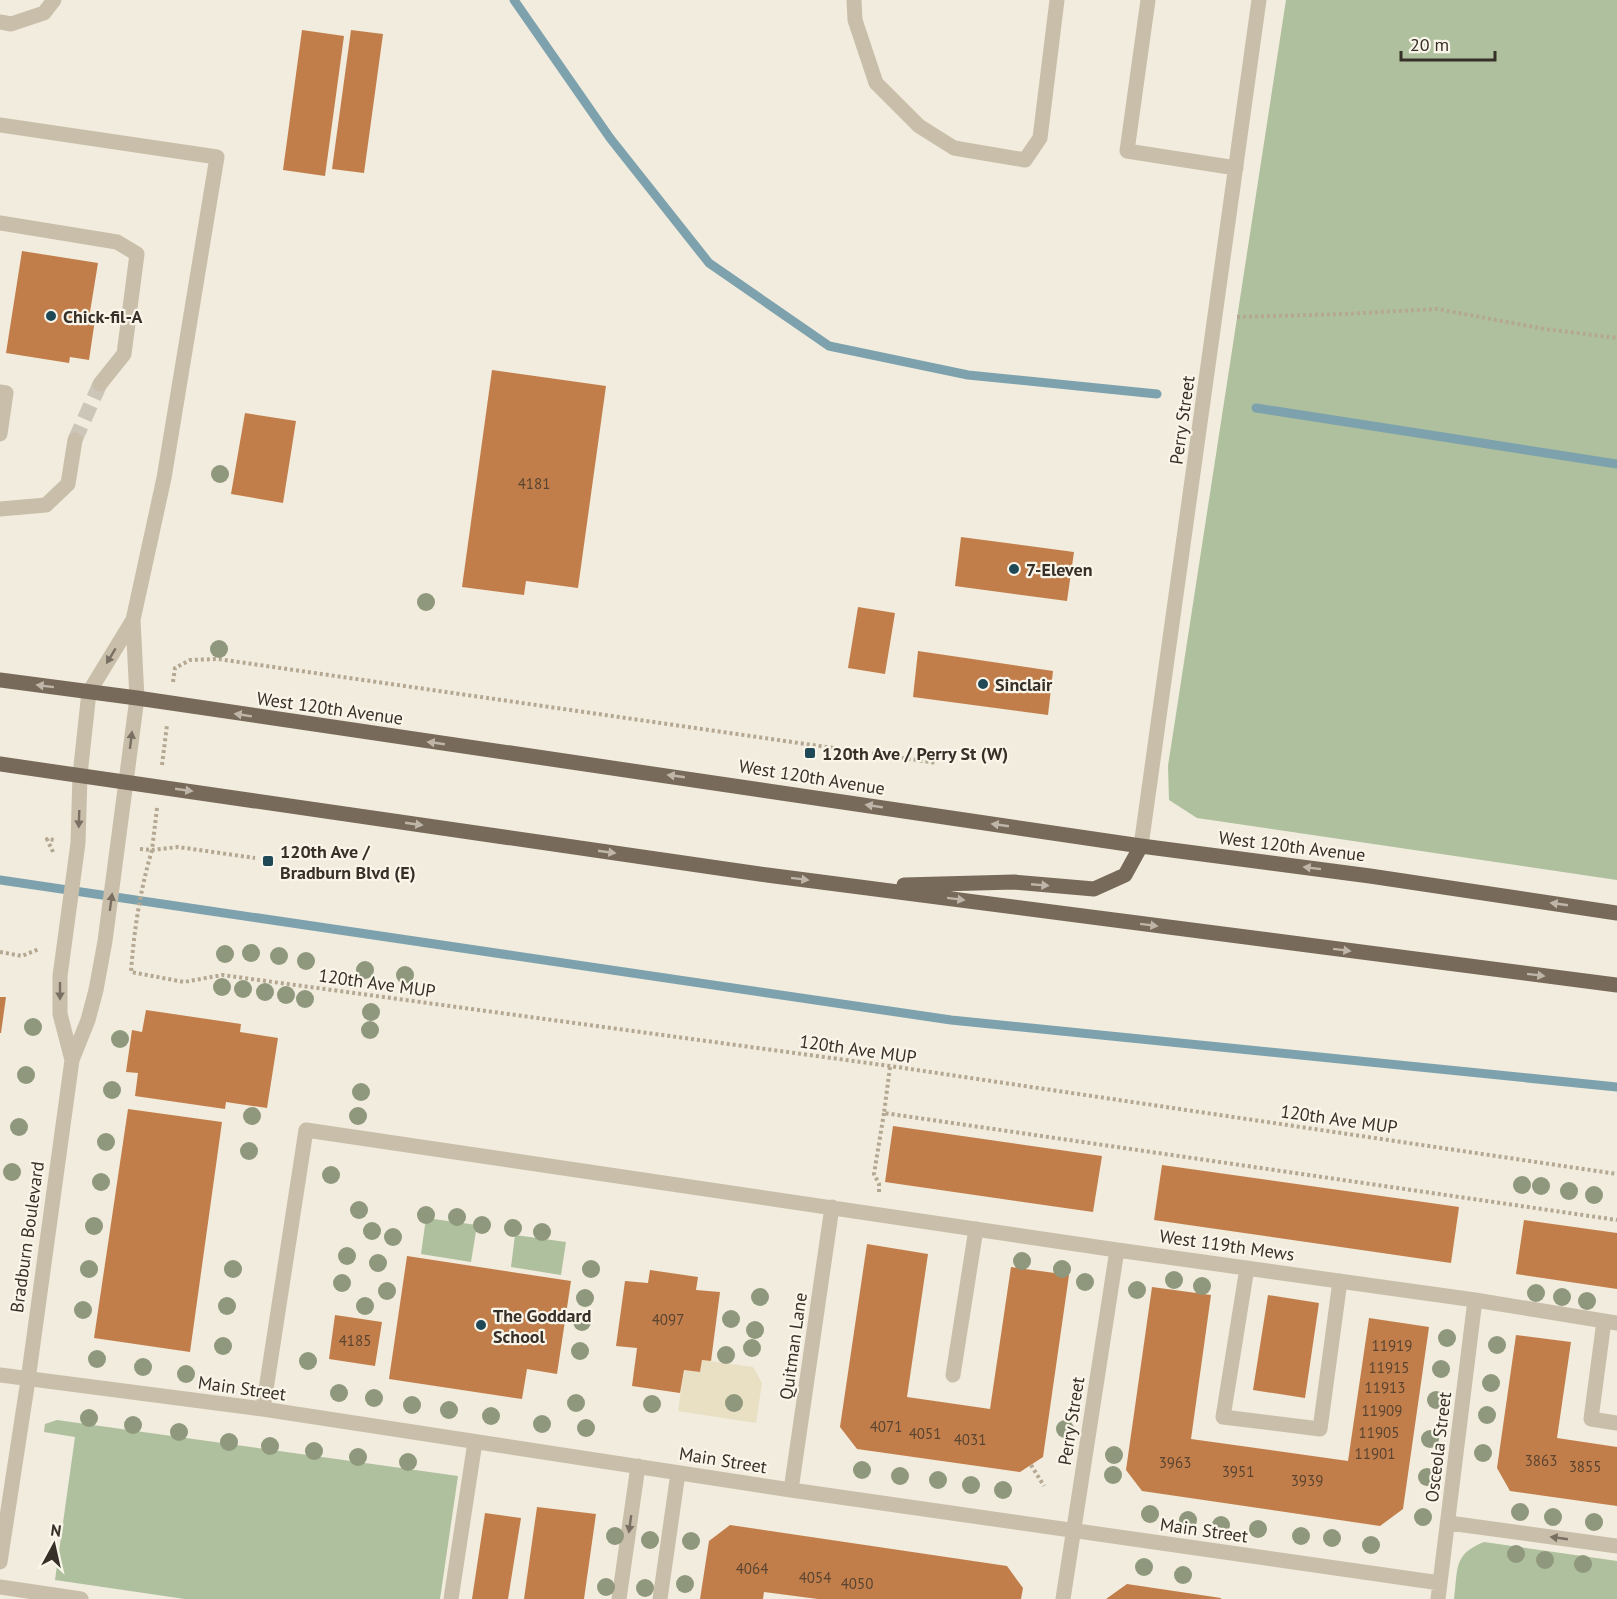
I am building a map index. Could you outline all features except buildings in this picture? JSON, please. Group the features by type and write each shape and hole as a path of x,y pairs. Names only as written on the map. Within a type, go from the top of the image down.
{"main road":[{"name":"West 120th Avenue","path":"0,680 1617,913"},
{"path":"0,764 856,886 1617,985"},
{"path":"856,886 1014,882 1094,889 1125,875 1141,846"}],"street":[{"path":"0,22 11,24 44,13 54,0"},
{"path":"854,0 855,20 876,83 919,126 954,148 1025,160 1040,138 1057,0"},
{"path":"1148,0 1127,151 1236,168"},
{"name":"Perry Street","path":"1141,846 1259,0"},
{"path":"0,125 217,157 164,478 133,620 89,692"},
{"path":"0,223 117,242 137,254 124,354 100,384"},
{"path":"0,392 6,393 0,434"},
{"path":"0,509 46,505 54,498 68,484 75,440"},
{"name":"Bradburn Boulevard","path":"0,1562 28,1380 72,1060 88,1020 105,941 137,698 133,620"},
{"name":"Bradburn Boulevard","path":"72,1060 60,1014 60,976 76,863 80,775 89,692"},
{"name":"West 119th Mews","path":"263,1409 306,1130 1117,1250 1475,1300 1611,1322"},
{"name":"Quitman Lane","path":"791,1490 832,1207"},
{"path":"953,1375 976,1229"},
{"name":"Perry Street","path":"1063,1599 1117,1250"},
{"path":"1246,1268 1223,1417 1320,1429 1341,1281"},
{"name":"Osceola Street","path":"1438,1599 1475,1300"},
{"path":"1611,1322 1591,1419 1617,1423"},
{"name":"Main Street","path":"0,1375 263,1409 791,1490 1440,1583"},
{"path":"451,1599 475,1442"},
{"path":"619,1599 638,1466"},
{"path":"660,1599 678,1473"},
{"path":"1449,1523 1617,1546"},
{"path":"0,1587 81,1599"}],"path":[{"path":"1216,317 1437,309 1545,329 1617,338"},
{"path":"255,858 178,847 152,850 175,668 190,660 218,659 937,763"},
{"name":"120th Ave MUP","path":"143,880 133,936 131,972 184,982 222,975 890,1066 1617,1173"},
{"path":"0,952 22,956 39,949 42,942"},
{"path":"877,1214 879,1184 874,1174 890,1066"},
{"path":"884,1113 1617,1220"},
{"path":"1031,1465 1044,1485"}],"green space":[{"path":"1286,0 1617,0 1617,880 1197,818 1169,800 1168,766"},
{"path":"426,1218 477,1225 471,1262 421,1254"},
{"path":"515,1235 566,1242 561,1275 511,1267"},
{"path":"57,1420 458,1476 440,1599 185,1599 55,1580 75,1437 44,1432 45,1424"},
{"path":"1484,1542 1617,1561 1617,1599 1454,1599 1457,1571 1462,1557"}],"shaded area":[{"path":"702,1360 753,1367 762,1383 756,1423 678,1411 684,1370 700,1372"}],"waterway":[{"path":"514,0 610,138 709,263 829,346 968,375 1157,394"},
{"path":"1256,408 1617,464"},
{"path":"0,880 951,1020 1617,1087"}],"tunnel":[{"path":"75,440 100,384"}],"place":[{"name":"Chick-fil-A","path":"51,316"},
{"name":"7-Eleven","path":"1014,569"},
{"name":"Sinclair","path":"983,684"},
{"name":"120th Ave / Perry St (W)","path":"810,753"},
{"name":"120th Ave / Bradburn Blvd (E)","path":"268,861"},
{"name":"The Goddard School","path":"481,1325"}]}
